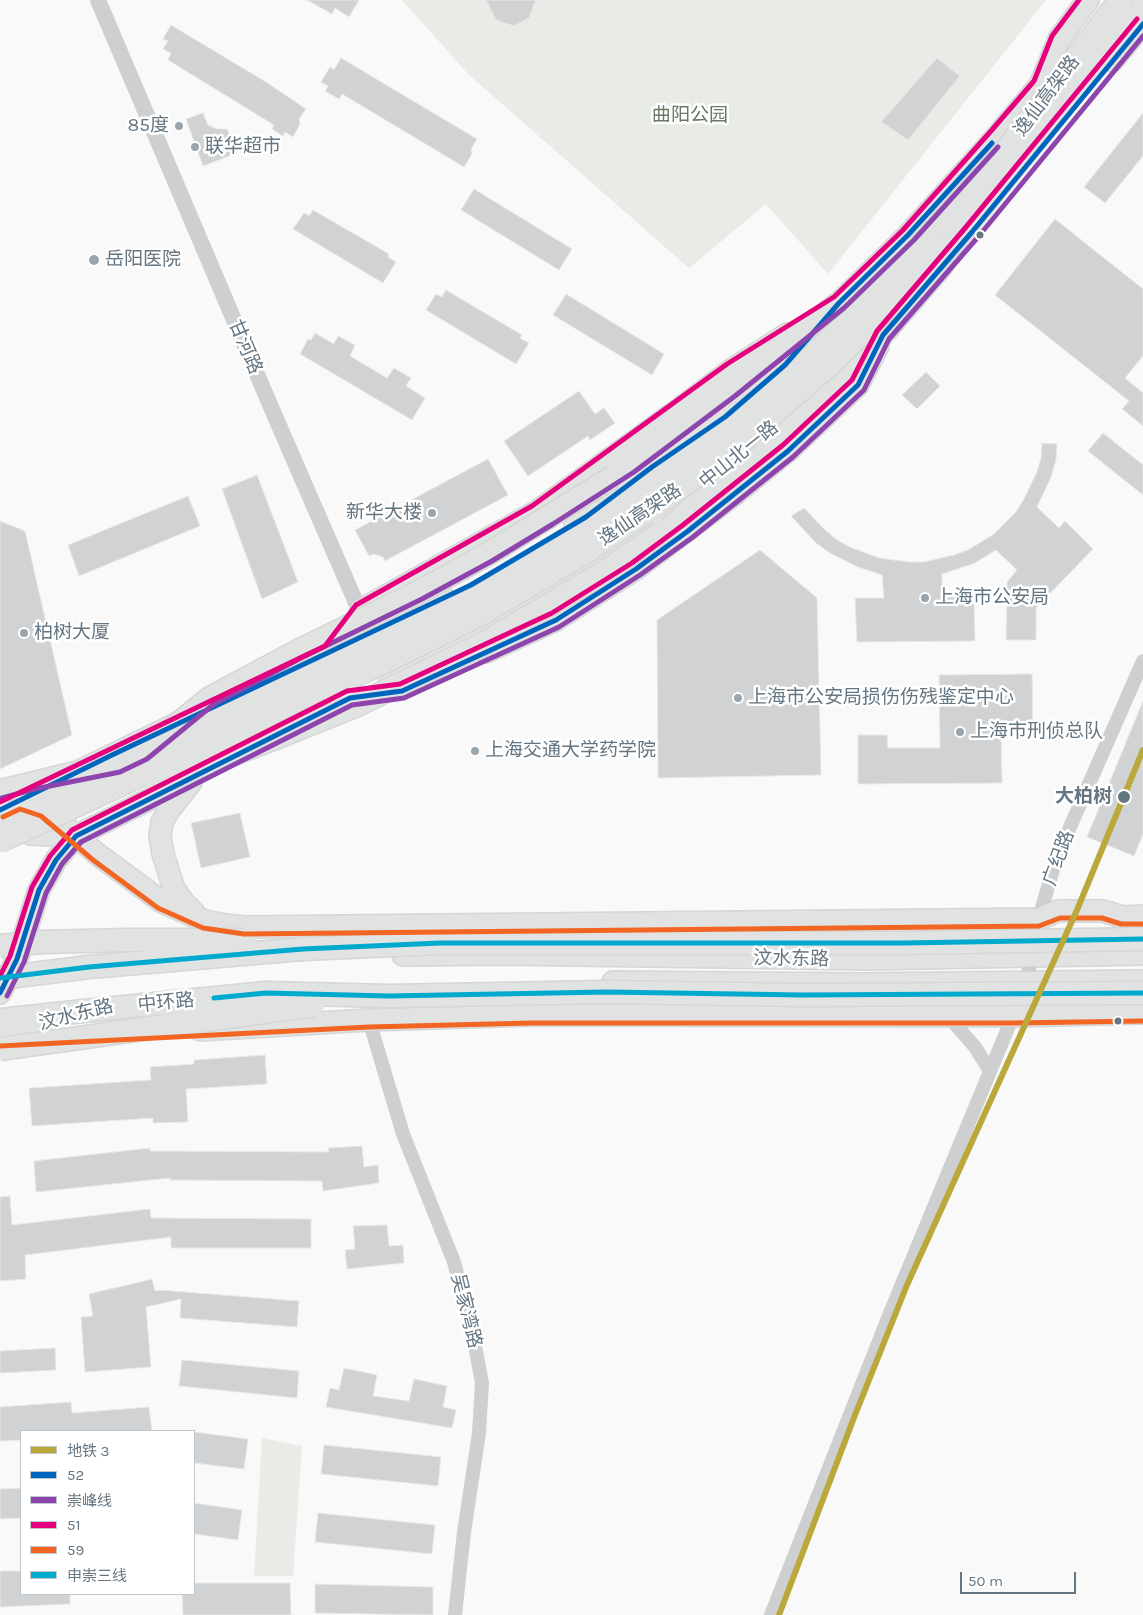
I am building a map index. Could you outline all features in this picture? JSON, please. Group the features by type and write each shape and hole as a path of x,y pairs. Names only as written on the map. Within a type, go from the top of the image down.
{"highway":[{"name":"逸仙高架路","path":"9,835 118,765 422,621 500,581 610,513 713,441 782,384 872,300 1010,145 1120,0"},
{"name":"逸仙高架路","path":"9,835 380,664 481,614 586,552 661,502 729,452 822,371 951,245 1143,6"},
{"path":"144,752 210,698 298,651 419,592 480,559 613,477 730,390 839,303"},
{"path":"9,835 150,786 278,737 355,706 481,645 606,571 736,478 823,403 878,340"},
{"path":"10,796 33,782 118,765"},
{"path":"0,946 40,942 128,940 904,944 1143,940"},
{"path":"0,978 89,967 303,948 440,943"},
{"name":"中环路","path":"0,1020 266,993 389,996 606,992 803,995 1143,993"},
{"path":"0,1049 389,996"}],"main road":[{"name":"中山北一路","path":"0,810 10,796 56,783 112,754 471,586 586,517 652,467 725,417 785,364 839,303 908,235 997,136 1040,85 1059,39 1088,0"},
{"path":"1040,85 1061,69 1120,0"},
{"name":"中山北一路","path":"398,683 580,570 708,482 878,340 972,232 1143,24"},
{"path":"330,652 360,610 536,512 678,410 730,370 839,303"},
{"path":"0,964 56,860 76,836 350,698 398,683 556,620 636,569 688,531 788,451 858,385 878,340"},
{"path":"201,773 184,790 169,810 162,822 160,836 163,854 174,889 184,903 202,920"},
{"path":"9,835 45,808 56,783"},
{"name":"汶水东路","path":"10,796 45,808 97,854 162,902 256,946 284,955 307,957 504,954 867,959 1143,954"},
{"path":"9,835 76,836"},
{"path":"0,993 17,959 39,890"},
{"name":"汶水东路","path":"202,920 245,927 1039,919 1058,911 1103,911 1133,916"},
{"path":"659,922 719,958"},
{"name":"汶水东路","path":"0,1034 65,1016 144,999 218,993 426,984 621,982 861,984 1143,981"},
{"name":"汶水东路","path":"0,1039 369,1020 531,1015 1013,1016 1143,1013"}],"street":[{"name":"甘河路","path":"98,0 369,633 398,683"},
{"name":"广纪路","path":"1032,955 1039,919 1056,859 1143,661"},
{"path":"771,1615 890,1313 1013,1016 1026,982 1032,955"},
{"path":"948,1016 975,1046 990,1071"},
{"name":"吴家湾路","path":"369,1020 403,1134 454,1262 472,1330 482,1383 479,1433 464,1532 456,1615"}],"green space":[{"name":"曲阳公园","path":"402,0 1046,0 828,274 766,204 689,268 469,75"},
{"path":"262,1438 302,1446 293,1576 254,1576"}],"building":[{"path":"307,0 359,0 349,17 335,8 332,14"},
{"path":"486,0 536,0 529,18 514,26 496,20"},
{"path":"171,25 266,82 306,109 299,119 300,124 293,137 285,132 283,136 272,129 274,125 168,60 171,53 163,49 168,41 163,39"},
{"path":"341,58 477,139 471,149 472,154 464,167 342,94 339,99 325,91 328,86 321,82 330,67 334,70"},
{"path":"937,58 960,76 908,140 881,122"},
{"path":"203,113 208,125 217,129 227,129 237,153 203,166 186,119"},
{"path":"1143,113 1143,156 1105,203 1084,187"},
{"path":"474,189 572,249 559,270 461,210"},
{"path":"313,210 389,254 388,257 396,262 383,283 293,229 304,213 309,216"},
{"path":"1055,219 1143,289 1143,356 1125,378 1143,393 1143,426 1122,409 1129,401 995,295"},
{"path":"446,290 522,335 520,338 529,343 516,364 426,310 436,294 442,297"},
{"path":"566,294 664,354 652,375 553,315"},
{"path":"315,333 334,344 338,336 355,345 350,356 387,378 394,368 411,378 406,386 425,398 412,420 300,354 308,339 311,340"},
{"path":"926,372 940,386 917,409 902,395"},
{"path":"579,391 595,414 604,408 615,423 590,440 588,436 528,476 504,441"},
{"path":"1103,433 1143,465 1143,495 1088,451"},
{"path":"1042,443 1057,444 1056,460 1051,477 1037,507 1059,528 1065,521 1093,549 1036,608 1036,640 1006,640 1007,582 1017,570 996,550 975,563 942,574 942,597 974,597 975,641 857,642 855,598 884,598 882,575 858,567 830,553 816,543 791,516 804,508 837,540 879,558 924,562 954,555 968,550 994,534 1016,512 1037,472 1041,458"},
{"name":"新华大楼","path":"488,459 508,495 385,561 383,557 373,554 369,556 355,530"},
{"path":"257,475 298,582 262,599 222,489"},
{"path":"188,496 200,526 79,576 68,545"},
{"name":"柏树大厦","path":"0,521 25,531 72,735 0,769"},
{"name":"上海市公安局损伤伤残鉴定中心","path":"760,550 817,598 821,775 658,778 657,620"},
{"name":"上海市刑侦总队","path":"1032,674 1033,729 1001,729 1002,783 858,784 858,735 887,735 888,748 940,748 939,675"},
{"name":"大柏树","path":"1143,701 1143,834 1134,856 1087,837"},
{"path":"240,813 250,857 201,868 191,823"},
{"path":"265,1055 267,1084 186,1089 188,1122 153,1123 153,1118 32,1126 29,1088 151,1080 150,1067 194,1064 194,1060"},
{"path":"362,1146 364,1167 378,1165 379,1183 323,1191 322,1181 170,1180 170,1178 36,1192 34,1161 150,1148 150,1151 329,1152 328,1148"},
{"path":"10,1196 12,1225 150,1209 151,1218 311,1219 311,1248 171,1248 171,1237 25,1255 26,1279 0,1281 0,1197"},
{"path":"387,1225 389,1246 403,1245 404,1263 347,1269 345,1250 355,1249 353,1226"},
{"path":"152,1279 155,1291 299,1301 297,1327 180,1318 181,1299 146,1307 151,1367 85,1372 81,1317 93,1316 89,1294"},
{"path":"55,1348 56,1370 0,1373 0,1351"},
{"path":"182,1360 299,1371 297,1398 179,1386"},
{"path":"344,1368 377,1375 373,1396 409,1401 414,1379 447,1386 443,1407 456,1410 452,1428 326,1407 330,1388 339,1390"},
{"path":"71,1402 72,1413 149,1407 152,1430 20,1430 20,1440 0,1441 0,1407"},
{"path":"195,1432 248,1439 244,1469 195,1463"},
{"path":"324,1445 441,1457 438,1486 321,1474"},
{"path":"20,1488 20,1518 0,1519 0,1489"},
{"path":"195,1503 242,1510 238,1540 195,1534"},
{"path":"318,1513 435,1525 432,1554 315,1542"},
{"path":"0,1571 20,1571 20,1595 70,1595 70,1604 0,1607"},
{"path":"195,1583 290,1583 291,1615 183,1615 182,1595 195,1595"},
{"path":"315,1584 433,1587 433,1615 315,1613"}],"metro line":[{"name":"3","path":"779,1615 907,1285 1077,910 1143,750"}],"transit line":[{"name":"51","path":"0,802 325,646 356,605 532,506 727,364 834,297 903,230 1034,81 1052,36 1079,0"},
{"name":"51","path":"0,976 10,956 32,887 50,856 72,830 347,691 400,684 552,613 632,563 783,445 852,380 877,331 966,227 1137,19"},
{"name":"52","path":"0,993 17,959 39,890 56,860 76,836 350,698 402,691 556,620 636,569 688,531 788,451 858,385 883,335 972,232 1143,24"},
{"name":"崇峰线","path":"7,996 24,962 46,893 62,864 81,842 352,705 404,698 559,627 640,575 693,537 793,457 864,390 889,339 978,237 1143,36"},
{"name":"52","path":"0,810 471,585 586,517 652,467 725,417 785,365 839,303 908,235 992,143"},
{"name":"崇峰线","path":"2,798 35,789 120,772 147,759 214,704 301,658 422,599 492,561 634,472 735,396 844,308 914,240 998,147"},
{"name":"59","path":"3,817 20,809 41,816 93,860 158,908 203,928 244,934 1039,926 1060,918 1102,918 1121,924 1143,924"},
{"name":"申崇三线","path":"0,978 89,967 303,949 440,943 904,943 1143,939"},
{"name":"申崇三线","path":"214,998 266,993 389,996 606,992 803,995 1143,993"},
{"name":"59","path":"0,1046 369,1027 531,1023 1013,1023 1143,1021"}],"place":[{"name":"85度","path":"179,126"},
{"name":"联华超市","path":"195,147"},
{"name":"岳阳医院","path":"94,260"},
{"name":"新华大楼","path":"432,513"},
{"name":"上海市公安局","path":"925,598"},
{"name":"柏树大厦","path":"24,633"},
{"name":"上海市公安局损伤伤残鉴定中心","path":"738,698"},
{"name":"上海市刑侦总队","path":"960,732"},
{"name":"上海交通大学药学院","path":"475,751"},
{"name":"大柏树","path":"1124,797"}]}
